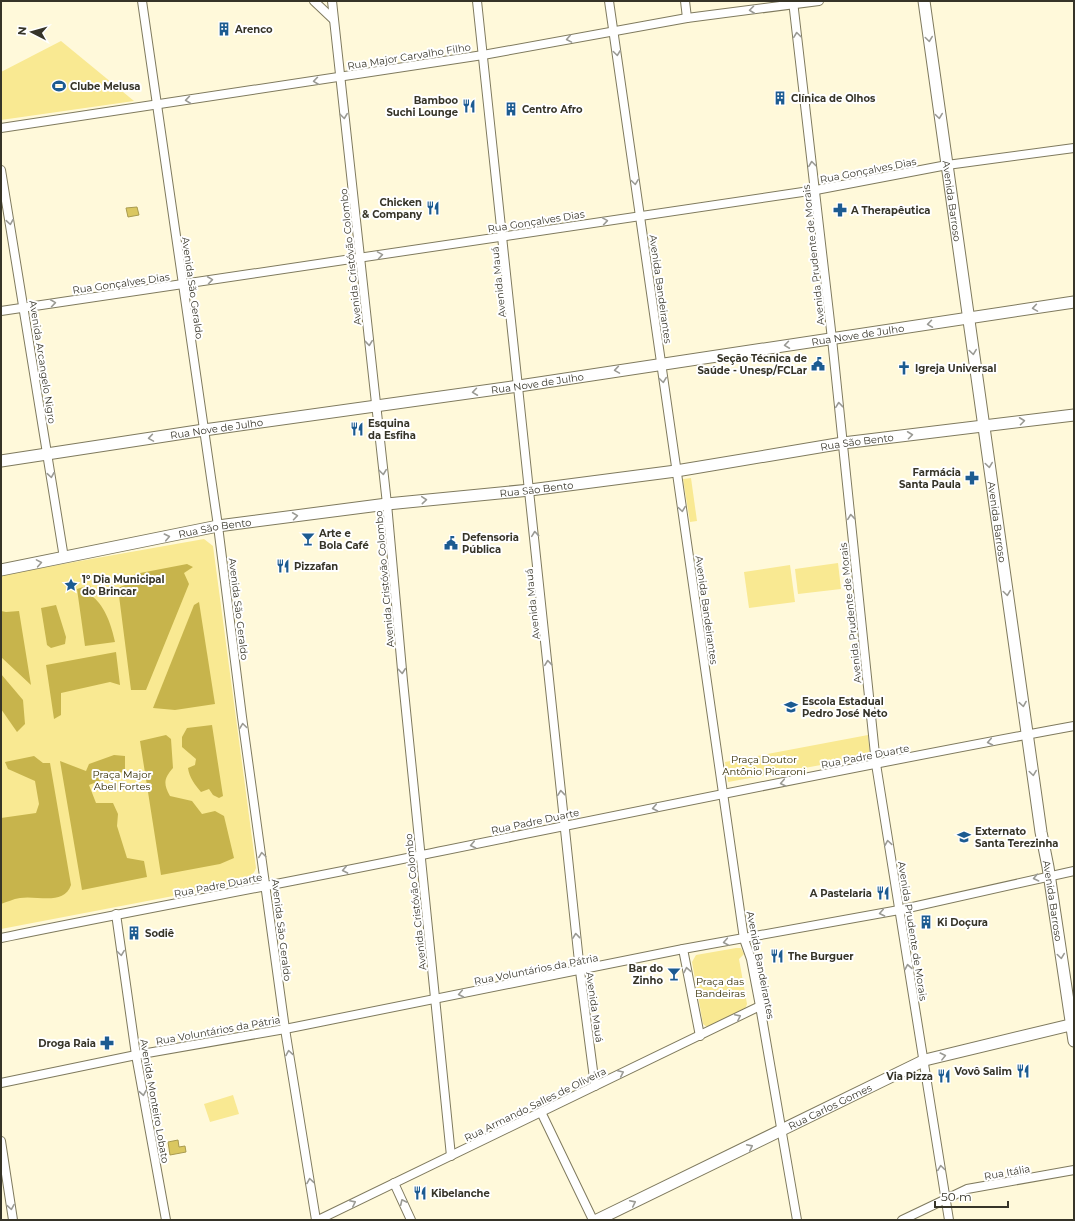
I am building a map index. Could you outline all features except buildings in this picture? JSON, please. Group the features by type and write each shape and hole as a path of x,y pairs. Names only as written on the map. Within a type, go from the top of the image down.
{"street":[{"name":"Avenida São Geraldo","path":"142,1 218,526 242,717 285,1029 317,1220"},
{"path":"314,1 333,19"},
{"name":"Avenida Cristóvão Colombo","path":"332,1 387,504 420,856 451,1156"},
{"name":"Avenida Mauá","path":"477,1 580,970 595,1086"},
{"name":"Avenida Bandeirantes","path":"609,1 744,938 751,959 760,1006 797,1220"},
{"path":"685,1 687,18"},
{"name":"Rua Major Carvalho Filho","path":"1,128 483,55 687,18 793,3 819,1"},
{"name":"Avenida Barroso","path":"924,1 1041,832 1050,876 1073,1024 1074,1041"},
{"name":"Avenida Prudente de Morais","path":"793,3 816,190 876,764 949,1220"},
{"name":"Rua Gonçalves Dias","path":"1,311 816,190 947,165 1074,148"},
{"name":"Avenida Arcangelo Nigro","path":"1,170 64,558"},
{"name":"Rua Nove de Julho","path":"1,461 204,430 519,386 661,363 832,339 1074,302"},
{"name":"Rua São Bento","path":"1,570 218,526 387,504 530,490 676,471 843,444 1074,416"},
{"name":"Rua Padre Duarte","path":"1,938 116,914 420,856 565,825 1074,726"},
{"name":"Rua Voluntários da Pátria","path":"1,1083 136,1055 285,1029 744,938 899,910 1074,871"},
{"name":"Avenida Monteiro Lobato","path":"116,914 136,1055 166,1220"},
{"path":"683,950 700,1036"},
{"name":"Rua Armando Salles de Oliveira","path":"317,1220 760,1006"},
{"name":"Rua Carlos Gomes","path":"598,1220 924,1060 1073,1024"},
{"path":"541,1112 593,1220"},
{"path":"1,1141 13,1220"},
{"name":"Rua Itália","path":"902,1220 966,1189 1074,1170"},
{"path":"394,1183 411,1220"}],"green space":[{"name":"Clube Melusa","path":"61,41 134,101 1,120 1,72"},
{"path":"691,478 697,521 690,522 683,479"},
{"name":"Praça Major Abel Fortes","path":"204,539 213,546 256,868 253,874 249,878 236,884 1,929 1,575"},
{"path":"838,563 841,589 798,594 795,569"},
{"path":"790,565 795,602 749,608 744,572"},
{"name":"Praça Doutor Antônio Picaroni","path":"868,735 870,756 728,782 725,762"},
{"name":"Praça das Bandeiras","path":"741,948 744,954 739,959 747,1004 745,1009 707,1027 703,1024 692,962 696,955"},
{"path":"233,1095 239,1114 210,1122 204,1104"}],"shaded area":[{"path":"137,207 139,215 128,217 126,208"},
{"path":"187,564 193,567 184,573 189,584 146,690 131,690 118,588 127,584 135,574"},
{"path":"90,585 93,597 101,606 107,617 115,642 85,646 77,589"},
{"path":"199,602 215,704 175,710 153,708 194,605"},
{"path":"56,605 66,637 65,644 51,648 47,645 41,608"},
{"path":"1,611 19,611 31,685 1,657"},
{"path":"116,652 120,685 110,682 61,693 61,715 54,719 46,665"},
{"path":"1,674 23,700 25,724 17,732 1,709"},
{"path":"212,725 223,796 219,798 213,795 209,789 201,792 197,787 191,778 188,768 195,765 196,759 182,747 182,737 187,728"},
{"path":"166,735 171,739 173,768 166,778 166,788 170,796 192,801 202,814 215,811 224,816 234,858 220,864 161,875 140,741"},
{"path":"114,755 125,756 125,771 89,785 96,803 113,803 118,814 117,826 127,858 144,861 147,877 82,890 60,761 86,771 89,764"},
{"path":"34,756 43,763 50,763 71,885 67,891 56,898 27,897 1,904 1,818 36,813 39,804 35,781 8,769 5,762"},
{"path":"178,1140 179,1147 185,1146 186,1152 170,1155 168,1142"}],"place":[{"name":"Arenco","path":"224,29"},
{"name":"Clube Melusa","path":"59,86"},
{"name":"Clínica de Olhos","path":"780,98"},
{"name":"Bamboo Suchi Lounge","path":"469,106"},
{"name":"Centro Afro","path":"511,109"},
{"name":"Chicken & Company","path":"433,208"},
{"name":"A Therapêutica","path":"840,210"},
{"name":"Seção Técnica de Saúde - Unesp/FCLar","path":"818,364"},
{"name":"Igreja Universal","path":"904,368"},
{"name":"Esquina da Esfiha","path":"357,429"},
{"name":"Farmácia Santa Paula","path":"972,478"},
{"name":"Arte e Bola Café","path":"308,539"},
{"name":"Defensoria Pública","path":"451,543"},
{"name":"Pizzafan","path":"283,566"},
{"name":"1º Dia Municipal do Brincar","path":"71,585"},
{"name":"Escola Estadual Pedro José Neto","path":"791,707"},
{"name":"Externato Santa Terezinha","path":"964,837"},
{"name":"A Pastelaria","path":"883,893"},
{"name":"Ki Doçura","path":"926,922"},
{"name":"Sodiê","path":"134,933"},
{"name":"The Burguer","path":"777,956"},
{"name":"Bar do Zinho","path":"674,974"},
{"name":"Droga Raia","path":"107,1043"},
{"name":"Vovô Salim","path":"1023,1071"},
{"name":"Via Pizza","path":"944,1076"},
{"name":"Kibelanche","path":"420,1193"}]}
